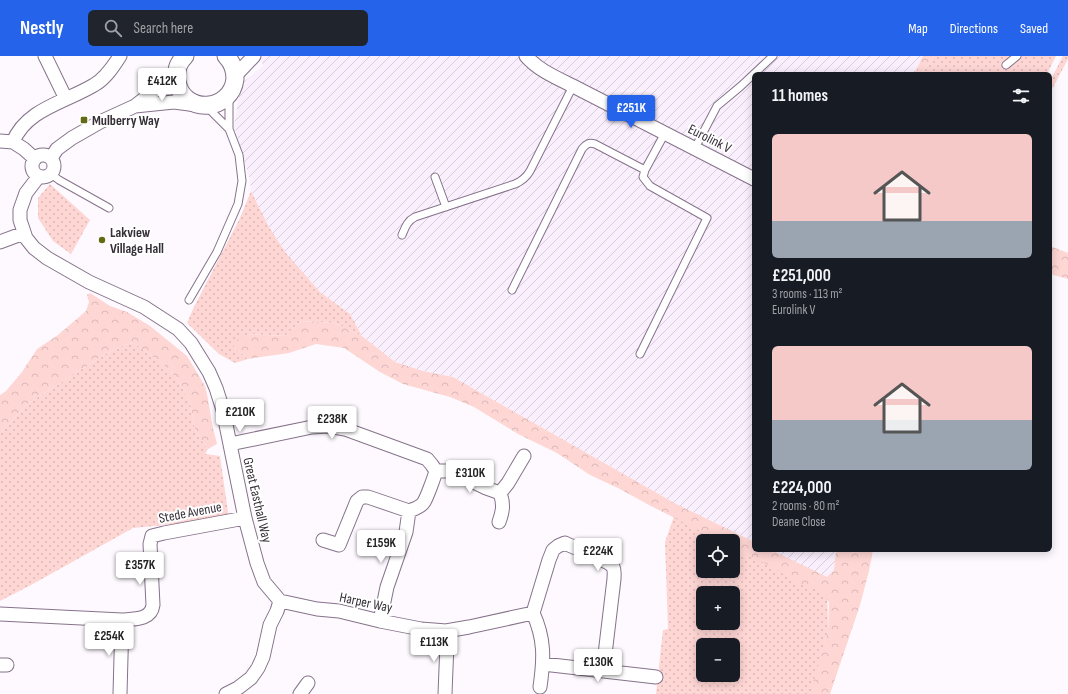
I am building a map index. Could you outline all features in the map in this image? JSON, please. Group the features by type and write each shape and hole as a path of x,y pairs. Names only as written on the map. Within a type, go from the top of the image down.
{"street":[{"path":"45,56 66,99"},
{"path":"6,141 15,135 19,129 34,116 94,85 105,77 120,56"},
{"path":"135,106 174,102 202,105 215,104 223,100 230,94 234,86 235,76 234,68 230,59 226,56"},
{"path":"235,76 254,56"},
{"name":"Eurolink V","path":"526,56 531,62 573,86 752,178"},
{"path":"183,57 179,65 176,78 178,87 189,101 202,105"},
{"path":"50,158 57,149 72,138 100,122 135,106 161,86 176,78"},
{"path":"6,141 24,149 35,159"},
{"path":"44,155 50,158 54,164 52,174 45,177 38,176 32,167 35,159 44,155"},
{"name":"Great Easthall Way","path":"38,176 26,193 20,210 20,220 24,233 34,248 47,258 89,282 144,307 178,329 191,342 212,377 223,410 245,518 257,563 264,582 280,600"},
{"path":"0,242 24,233"},
{"path":"230,444 312,427 328,426 350,431 427,459 436,471"},
{"path":"500,493 508,483 524,456"},
{"path":"436,471 455,473 500,493"},
{"path":"323,540 339,545 356,501 362,497 368,497 409,511 423,503 436,471"},
{"path":"499,522 503,513 500,493"},
{"path":"380,621 387,587 406,532 409,511"},
{"name":"Stede Avenue","path":"0,614 122,620 147,616 152,610 153,605 150,544 152,536 245,518"},
{"path":"540,687 543,664 543,648 538,623 533,613 553,550 565,543 604,561 612,566 614,572 602,670"},
{"path":"226,694 238,688 251,678 258,668 263,657 270,625 277,611 280,600"},
{"name":"Harper Way","path":"280,600 317,609 339,611 421,629 446,631 533,613"},
{"path":"120,694 122,620"},
{"path":"445,694 446,631"},
{"path":"543,664 656,677"},
{"path":"300,694 308,683"}],"lane":[{"path":"755,72 772,56"},
{"path":"1006,65 1017,56"},
{"path":"695,148 717,106 752,75"},
{"path":"402,235 407,224 411,220 522,182 530,171 573,86"},
{"path":"228,129 230,94"},
{"path":"189,300 217,252 238,204 242,181 239,155 228,129 202,105"},
{"path":"640,354 707,218 650,186 644,177 645,170 665,134"},
{"path":"512,290 585,145 590,143 595,144 645,170"},
{"path":"52,174 59,180 109,208"},
{"path":"435,177 446,207"}],"shaded area":[{"path":"260,56 923,56 915,72 752,72 752,541 678,505 453,377 423,371 395,362 362,336 350,314 320,292 286,253 269,227 251,191 250,180 234,126 241,84 263,66"},
{"path":"775,552 836,552 834,570 827,577"}],"green space":[{"path":"923,56 934,56 922,72 915,72"},
{"path":"934,56 1056,56 1048,72 922,72"},
{"path":"1063,56 1068,56 1068,59 1052,89 1052,77"},
{"path":"50,184 90,220 71,254 53,241 38,218 38,198"},
{"path":"251,191 269,227 286,253 320,292 350,314 362,336 335,323 301,321 285,336 248,334 234,347 248,359 235,363 219,354 187,323 240,218"},
{"path":"1052,247 1068,253 1068,279 1052,275"},
{"path":"90,293 110,306 127,312 150,326 187,356 205,386 217,444 208,449 200,438 195,429 190,402 178,380 165,365 134,343 124,345 107,353 27,404 0,434 0,395 6,391 22,372 37,349 58,335 86,311 89,302 87,295"},
{"path":"301,321 335,323 362,336 395,362 423,371 453,377 678,505 738,534 706,534 590,475 557,453 518,434 474,407 450,397 403,384 380,372 344,348 316,344 289,353 248,359 234,347 233,342 248,334 285,336"},
{"path":"134,343 165,365 178,380 190,402 195,429 208,449 205,454 220,456 229,519 133,528 0,601 0,434 27,404 107,353 124,345"},
{"path":"678,505 738,534 696,534 696,578 740,578 740,535 752,541 752,552 775,552 827,577 828,631 811,694 656,694 663,630 668,629 665,542"},
{"path":"740,535 752,541 752,552 775,552 827,577 834,570 836,552 873,552 860,605 830,694 810,694 828,631 829,602 820,590 798,584 771,566 740,552"}],"place":[{"name":"Mulberry Way","path":"84,120"},
{"name":"Lakview Village Hall","path":"102,240"}]}
